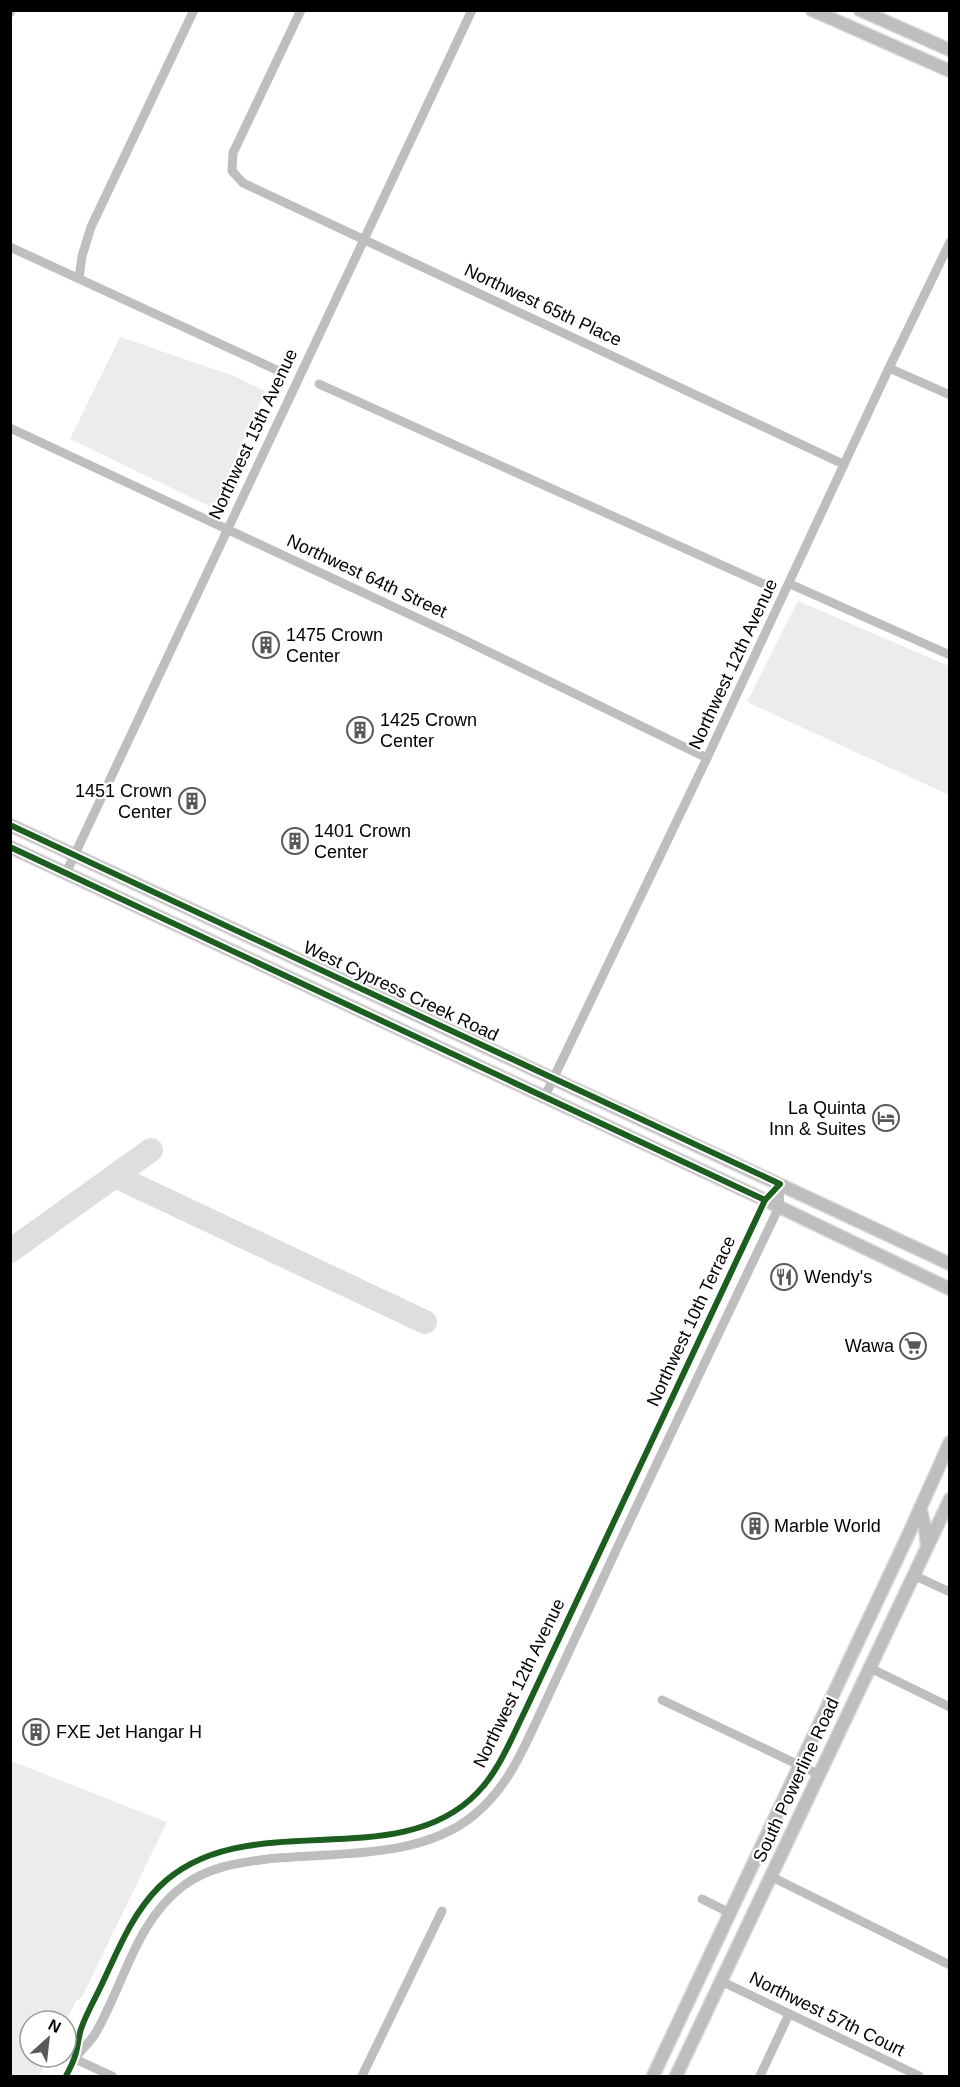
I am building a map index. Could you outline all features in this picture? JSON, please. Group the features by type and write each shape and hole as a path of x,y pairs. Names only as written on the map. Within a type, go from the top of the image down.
{"main road":[{"path":"812,10 950,71"},
{"path":"860,10 950,50"},
{"name":"West Cypress Creek Road","path":"10,825 950,1264"},
{"name":"West Cypress Creek Road","path":"10,847 765,1200 950,1289"},
{"path":"212,942 229,935 250,937"},
{"name":"South Powerline Road","path":"656,2073 950,1442"},
{"name":"South Powerline Road","path":"676,2076 950,1499"},
{"path":"920,1508 927,1547"},
{"path":"841,1677 858,1668 868,1668 859,1638"},
{"path":"709,1958 714,1972 721,1980"}],"street":[{"name":"Northwest 65th Place","path":"301,10 233,153 232,171 243,183 843,464"},
{"name":"Northwest 15th Avenue","path":"66,873 226,528 472,10"},
{"name":"Northwest 12th Avenue","path":"544,1098 790,584 843,464 950,242"},
{"path":"889,368 950,395"},
{"name":"Northwest 64th Street","path":"10,428 448,633 707,758"},
{"path":"790,584 950,655"},
{"name":"Northwest 10th Terrace","path":"635,1474 765,1200 780,1184"},
{"name":"Northwest 10th Terrace","path":"663,1450 779,1207 780,1184"},
{"path":"670,1400 684,1406"},
{"name":"Northwest 12th Avenue","path":"78,2055 94,2035 149,1922 169,1897 195,1878 226,1865 420,1844 463,1824 488,1803 508,1778 663,1450"},
{"name":"Northwest 12th Avenue","path":"78,2044 81,2029 128,1930 160,1886 188,1865 221,1851 256,1845 409,1831 429,1825 455,1812 478,1793 488,1781 525,1711 635,1474"},
{"path":"913,1575 950,1592"},
{"path":"868,1668 950,1707"},
{"path":"662,1700 818,1774"},
{"path":"525,1711 538,1717"},
{"path":"307,1841 307,1856"},
{"path":"770,1876 950,1965"},
{"path":"702,1899 730,1913"},
{"path":"362,2076 442,1911"},
{"name":"Northwest 57th Court","path":"721,1980 919,2076"},
{"path":"760,2076 789,2014"},
{"path":"78,2060 112,2076"}],"shaded area":[{"path":"120,337 234,376 265,391 213,508 70,439"},
{"path":"798,601 949,666 949,795 747,702"},
{"path":"11,1761 167,1822 82,1997 76,2001 72,2009 18,2009 18,2069 43,2069 39,2076 11,2076"}],"waterway":[{"path":"79,278 82,256 91,227 194,10"},
{"path":"10,247 279,371"},
{"path":"319,384 766,585"}],"taxiway":[{"path":"10,1251 151,1150"},
{"path":"115,1176 425,1322"}],"cycle path":[{"path":"10,825 780,1184 765,1200 509,1743 485,1784 477,1793 444,1818 405,1831 363,1838 276,1842 233,1849 194,1862 159,1887 133,1921 85,2018 74,2059 66,2076"},
{"path":"10,847 765,1200"}],"place":[{"name":"1475 Crown Center","path":"266,645"},
{"name":"1425 Crown Center","path":"360,730"},
{"name":"1451 Crown Center","path":"192,801"},
{"name":"1401 Crown Center","path":"295,841"},
{"name":"La Quinta Inn & Suites","path":"886,1118"},
{"name":"Wendy's","path":"784,1277"},
{"name":"Wawa","path":"913,1346"},
{"name":"Marble World","path":"755,1526"},
{"name":"FXE Jet Hangar H","path":"36,1732"}]}
